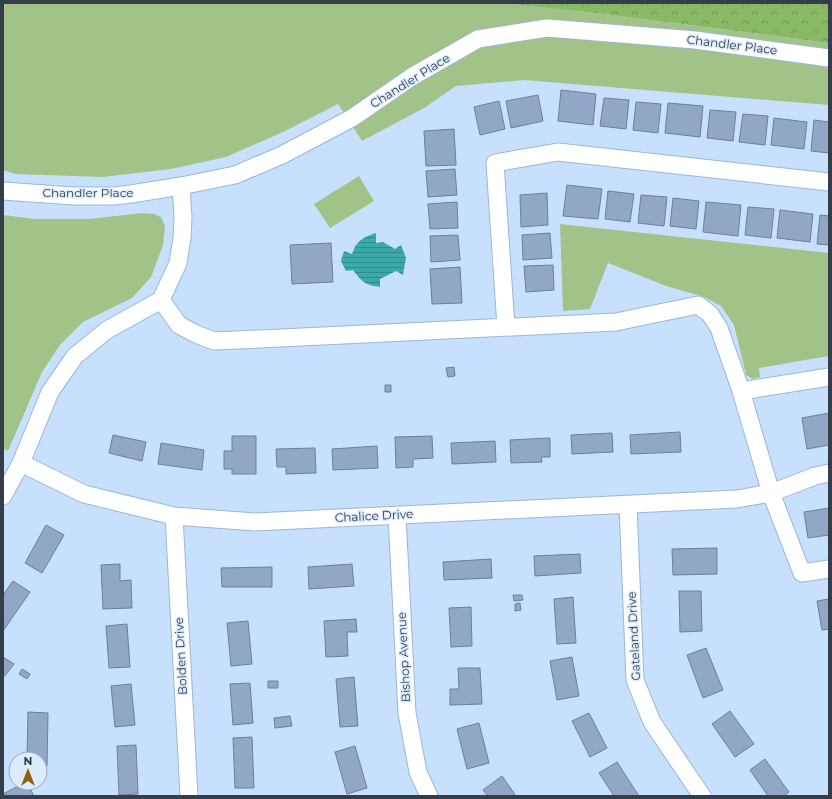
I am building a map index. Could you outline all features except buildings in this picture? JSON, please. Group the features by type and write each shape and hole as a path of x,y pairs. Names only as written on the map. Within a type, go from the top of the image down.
{"street":[{"name":"Chandler Place","path":"3,191 74,196 114,196 181,186 235,175 282,155 352,118 413,76 478,39 547,28 695,40 829,58"},
{"path":"506,327 495,163 558,152 829,182"},
{"path":"3,496 21,464 50,392 75,356 107,330 161,300 178,263 182,238 183,217 181,186"},
{"path":"161,300 179,325 214,341 616,322 659,312 698,306 710,314 719,328 741,391 771,493 802,573 829,569"},
{"path":"741,391 829,377"},
{"name":"Chalice Drive","path":"21,464 84,494 174,516 255,522 737,499 771,493 815,476 829,473"},
{"name":"Gateland Drive","path":"628,505 635,680 652,722 702,796"},
{"name":"Bishop Avenue","path":"397,515 407,713 418,772 429,796"},
{"name":"Bolden Drive","path":"174,516 188,796"}],"shaded area":[{"path":"3,3 501,3 604,14 829,43 829,105 524,80 456,86 424,108 362,141 338,104 283,132 226,157 171,169 103,177 15,174 3,170"},
{"path":"359,176 374,201 330,228 314,204"},
{"path":"142,213 154,214 161,217 165,226 163,245 151,277 132,298 83,322 60,345 42,372 8,451 3,449 3,215 35,219 89,219"},
{"path":"560,224 829,253 829,356 759,368 760,377 753,379 746,375 734,325 721,306 704,297 666,286 608,263 590,309 563,311"},
{"path":"376,233 376,243 383,242 395,249 401,245 406,258 403,275 396,271 380,279 380,287 364,282 353,270 346,271 341,261 344,251 352,254 361,240"}],"green space":[{"path":"501,3 829,3 829,43 604,14"}]}
